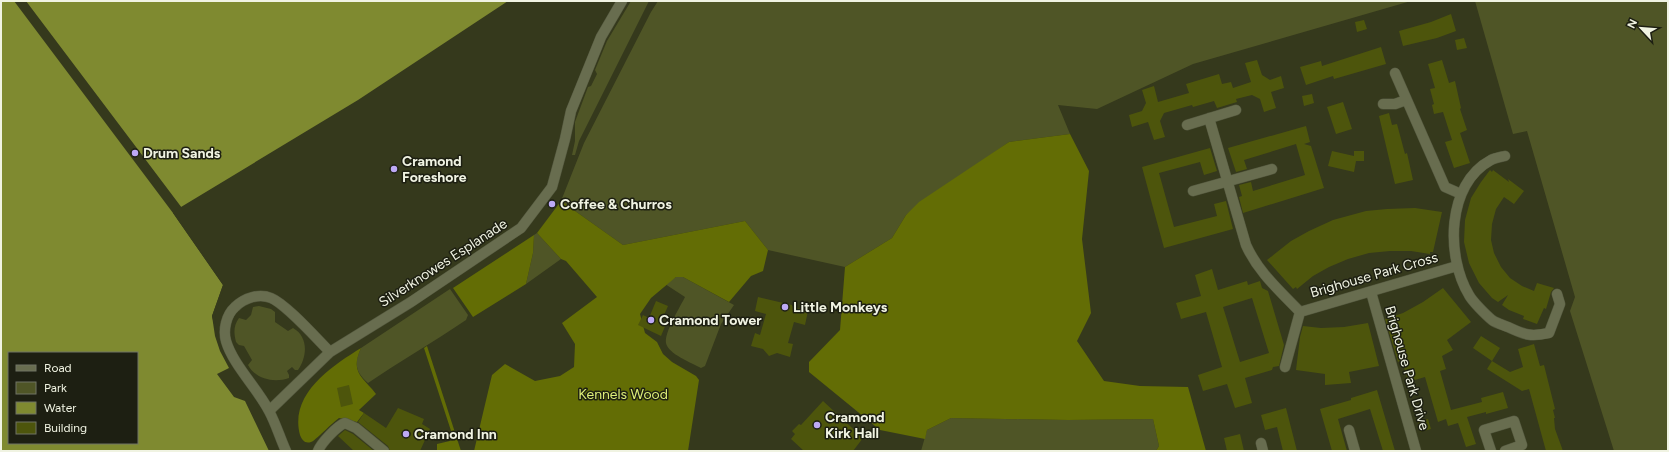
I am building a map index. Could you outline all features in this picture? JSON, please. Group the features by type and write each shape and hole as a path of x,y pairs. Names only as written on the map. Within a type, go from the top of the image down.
{"street":[{"name":"Silverknowes Esplanade","path":"269,411 330,352 411,302 521,228 552,187 571,111 601,37 622,1"},
{"path":"1394,73 1445,187 1461,194"},
{"path":"1383,104 1395,104 1406,100"},
{"path":"1187,125 1236,110"},
{"path":"1209,118 1246,245 1252,258 1266,276 1300,312 1285,367"},
{"path":"1505,156 1491,160 1483,166 1472,177 1461,194 1453,224 1457,266 1469,296 1492,320 1526,335 1536,336 1549,333 1560,304 1557,294"},
{"path":"1193,191 1227,183 1272,169"},
{"name":"Brighouse Park Cross","path":"1300,312 1457,266"},
{"name":"Brighouse Park Drive","path":"1371,292 1416,451"},
{"path":"286,451 269,411 234,357 226,340 226,323 231,311 240,302 255,296 271,298 286,309 330,352"},
{"path":"1491,451 1484,430 1514,420 1522,446 1504,451"},
{"path":"318,451 320,446 334,431 345,424 356,428 384,451"},
{"path":"1349,430 1355,451"}],"green space":[{"path":"631,1 649,1 579,141 575,155 572,155 575,141 575,122 588,87 591,86 597,74 595,70 607,41"},
{"path":"658,1 1411,1 1193,64 1097,109 1058,105 1070,134 1009,142 906,215 892,238 845,267 768,250 745,221 623,245 561,201 584,143"},
{"path":"1475,1 1668,1 1668,451 1614,451 1570,311 1575,297 1527,131 1513,134"},
{"path":"1070,134 1089,171 1082,239 1091,313 1077,341 1104,381 1140,386 1188,387 1206,451 1156,451 1159,446 1153,419 1068,420 951,418 927,430 925,439 880,430 809,372 809,362 840,330 845,267 892,238 906,215 919,202 1009,142"},
{"name":"Kennels Wood","path":"561,201 623,245 745,221 768,250 763,271 751,276 729,302 683,277 676,277 651,298 640,314 645,333 657,342 663,354 672,362 696,376 699,380 688,451 474,451 492,375 505,364 535,381 560,376 574,367 575,344 562,323 597,297 566,261 561,259 537,233"},
{"path":"537,233 561,259 526,284 533,253 534,235"},
{"path":"534,235 533,253 526,284 473,317 453,288"},
{"path":"676,277 683,277 734,305 721,324 705,366 701,368 686,361 671,351 666,343 667,333 685,297 665,284"},
{"path":"450,289 468,315 466,320 368,383 360,375 357,367 357,359 361,348"},
{"path":"259,306 271,309 275,312 275,322 288,331 293,328 302,337 305,353 298,370 295,370 292,367 287,371 289,378 272,380 256,374 248,365 252,360 244,346 239,345 236,342 234,330 237,321 239,318 246,320 251,315 253,307"},
{"path":"427,346 461,451 437,451 437,444 454,440 424,348"},
{"path":"361,348 358,356 357,369 362,378 376,394 359,410 364,413 357,422 339,418 313,441 305,442 300,435 298,420 301,407 307,394 326,373"},
{"path":"951,418 1068,420 1153,419 1159,446 1156,451 921,451 927,430"}],"water":[{"name":"Drum Sands","path":"1,1 508,1 358,100 173,213 223,285 212,316 215,336 220,351 229,368 217,374 234,397 245,401 269,451 1,451"}],"pier":[{"path":"14,1 26,1 182,208 176,214 225,285 215,316 215,328 212,316 223,285 173,213"}],"building":[{"path":"1451,14 1456,31 1437,38 1403,46 1399,31 1431,22"},
{"path":"1364,20 1367,29 1357,32 1355,22"},
{"path":"1464,38 1467,48 1457,50 1455,40"},
{"path":"1381,47 1386,64 1334,79 1333,76 1306,85 1300,67 1321,61 1322,66"},
{"path":"1257,60 1262,75 1270,80 1281,76 1284,88 1271,92 1276,108 1264,112 1260,99 1252,95 1236,99 1237,102 1217,108 1214,101 1193,107 1192,105 1164,113 1160,121 1165,137 1154,140 1148,122 1132,127 1129,115 1142,111 1146,103 1142,90 1154,86 1158,102 1189,93 1186,84 1219,74 1222,84 1231,82 1233,88 1251,82 1245,63"},
{"path":"1442,60 1449,83 1455,81 1460,109 1467,130 1460,133 1470,163 1454,168 1445,142 1452,140 1443,112 1434,114 1432,105 1434,104 1430,89 1435,88 1428,64"},
{"path":"1312,94 1314,103 1304,106 1302,96"},
{"path":"1343,102 1352,129 1336,134 1327,107"},
{"path":"1389,113 1392,125 1397,124 1405,154 1407,153 1413,180 1395,184 1379,116"},
{"path":"1306,126 1310,142 1304,144 1311,146 1324,188 1243,213 1239,197 1242,196 1239,185 1251,182 1253,191 1305,175 1296,144 1244,160 1247,169 1236,172 1228,148"},
{"path":"1210,148 1217,171 1204,175 1200,162 1159,173 1174,227 1217,216 1214,204 1226,201 1233,229 1164,248 1142,167"},
{"path":"1332,151 1354,156 1354,151 1364,151 1364,161 1356,161 1354,172 1328,166"},
{"path":"1490,170 1492,172 1493,170 1509,182 1508,179 1524,191 1514,204 1504,197 1496,209 1492,224 1491,240 1494,253 1501,267 1510,278 1522,286 1534,291 1537,283 1554,288 1551,292 1546,309 1544,308 1537,324 1523,319 1524,316 1509,310 1502,305 1508,295 1498,302 1492,298 1479,283 1469,263 1464,242 1465,220 1471,198"},
{"path":"1415,208 1442,212 1433,252 1430,252 1430,254 1411,251 1369,253 1348,259 1329,267 1313,276 1297,289 1296,287 1293,289 1267,260 1291,241 1333,220 1366,211"},
{"path":"1212,269 1218,290 1247,281 1248,285 1260,281 1262,288 1268,291 1284,345 1279,366 1273,367 1272,370 1245,378 1252,403 1235,408 1227,384 1203,391 1198,375 1222,367 1206,312 1181,319 1176,303 1201,296 1195,275","holes":["1252,298 1269,353 1240,362 1223,307"]},
{"path":"1443,288 1471,322 1447,340 1453,350 1442,356 1446,369 1440,371 1451,410 1482,402 1481,398 1503,392 1508,408 1467,417 1476,444 1466,447 1458,423 1448,426 1446,419 1438,422 1425,377 1408,382 1402,360 1398,362 1385,319 1403,313 1423,302"},
{"path":"758,297 792,305 808,311 805,325 794,322 788,343 793,344 790,357 777,353 769,356 763,349 751,346 755,333 760,335 766,314 755,311"},
{"name":"Cramond Tower","path":"656,301 668,306 661,322 666,324 661,336 638,325 643,315 649,318"},
{"path":"1368,323 1379,366 1349,372 1351,383 1325,385 1325,374 1296,370 1300,337 1303,326 1321,328 1344,327"},
{"path":"1481,336 1500,348 1492,361 1473,348"},
{"path":"1534,344 1540,366 1544,365 1555,409 1553,410 1555,429 1563,451 1546,451 1529,389 1522,391 1487,369 1492,361 1510,372 1523,367 1518,349"},
{"path":"349,385 353,404 341,407 337,388"},
{"path":"1377,390 1395,451 1383,451 1370,409 1338,419 1347,451 1332,451 1320,409 1351,400 1351,398"},
{"name":"Cramond Kirk Hall","path":"823,401 863,438 853,451 804,451 791,439 795,434 792,431 799,424 801,425"},
{"name":"Cramond Inn","path":"398,408 424,419 422,424 430,429 420,451 390,451 388,446 358,422 364,413 386,428"},
{"path":"1286,408 1297,451 1283,451 1277,427 1265,430 1261,415"},
{"path":"1428,419 1431,429 1420,432 1418,421"},
{"path":"345,430 353,434 374,451 354,451 338,436"},
{"path":"1240,434 1244,451 1227,451 1224,438"}],"place":[{"name":"Drum Sands","path":"135,153"},
{"name":"Cramond Foreshore","path":"394,169"},
{"name":"Coffee & Churros","path":"552,204"},
{"name":"Little Monkeys","path":"785,307"},
{"name":"Cramond Tower","path":"651,320"},
{"name":"Cramond Kirk Hall","path":"817,425"},
{"name":"Cramond Inn","path":"406,434"}]}
